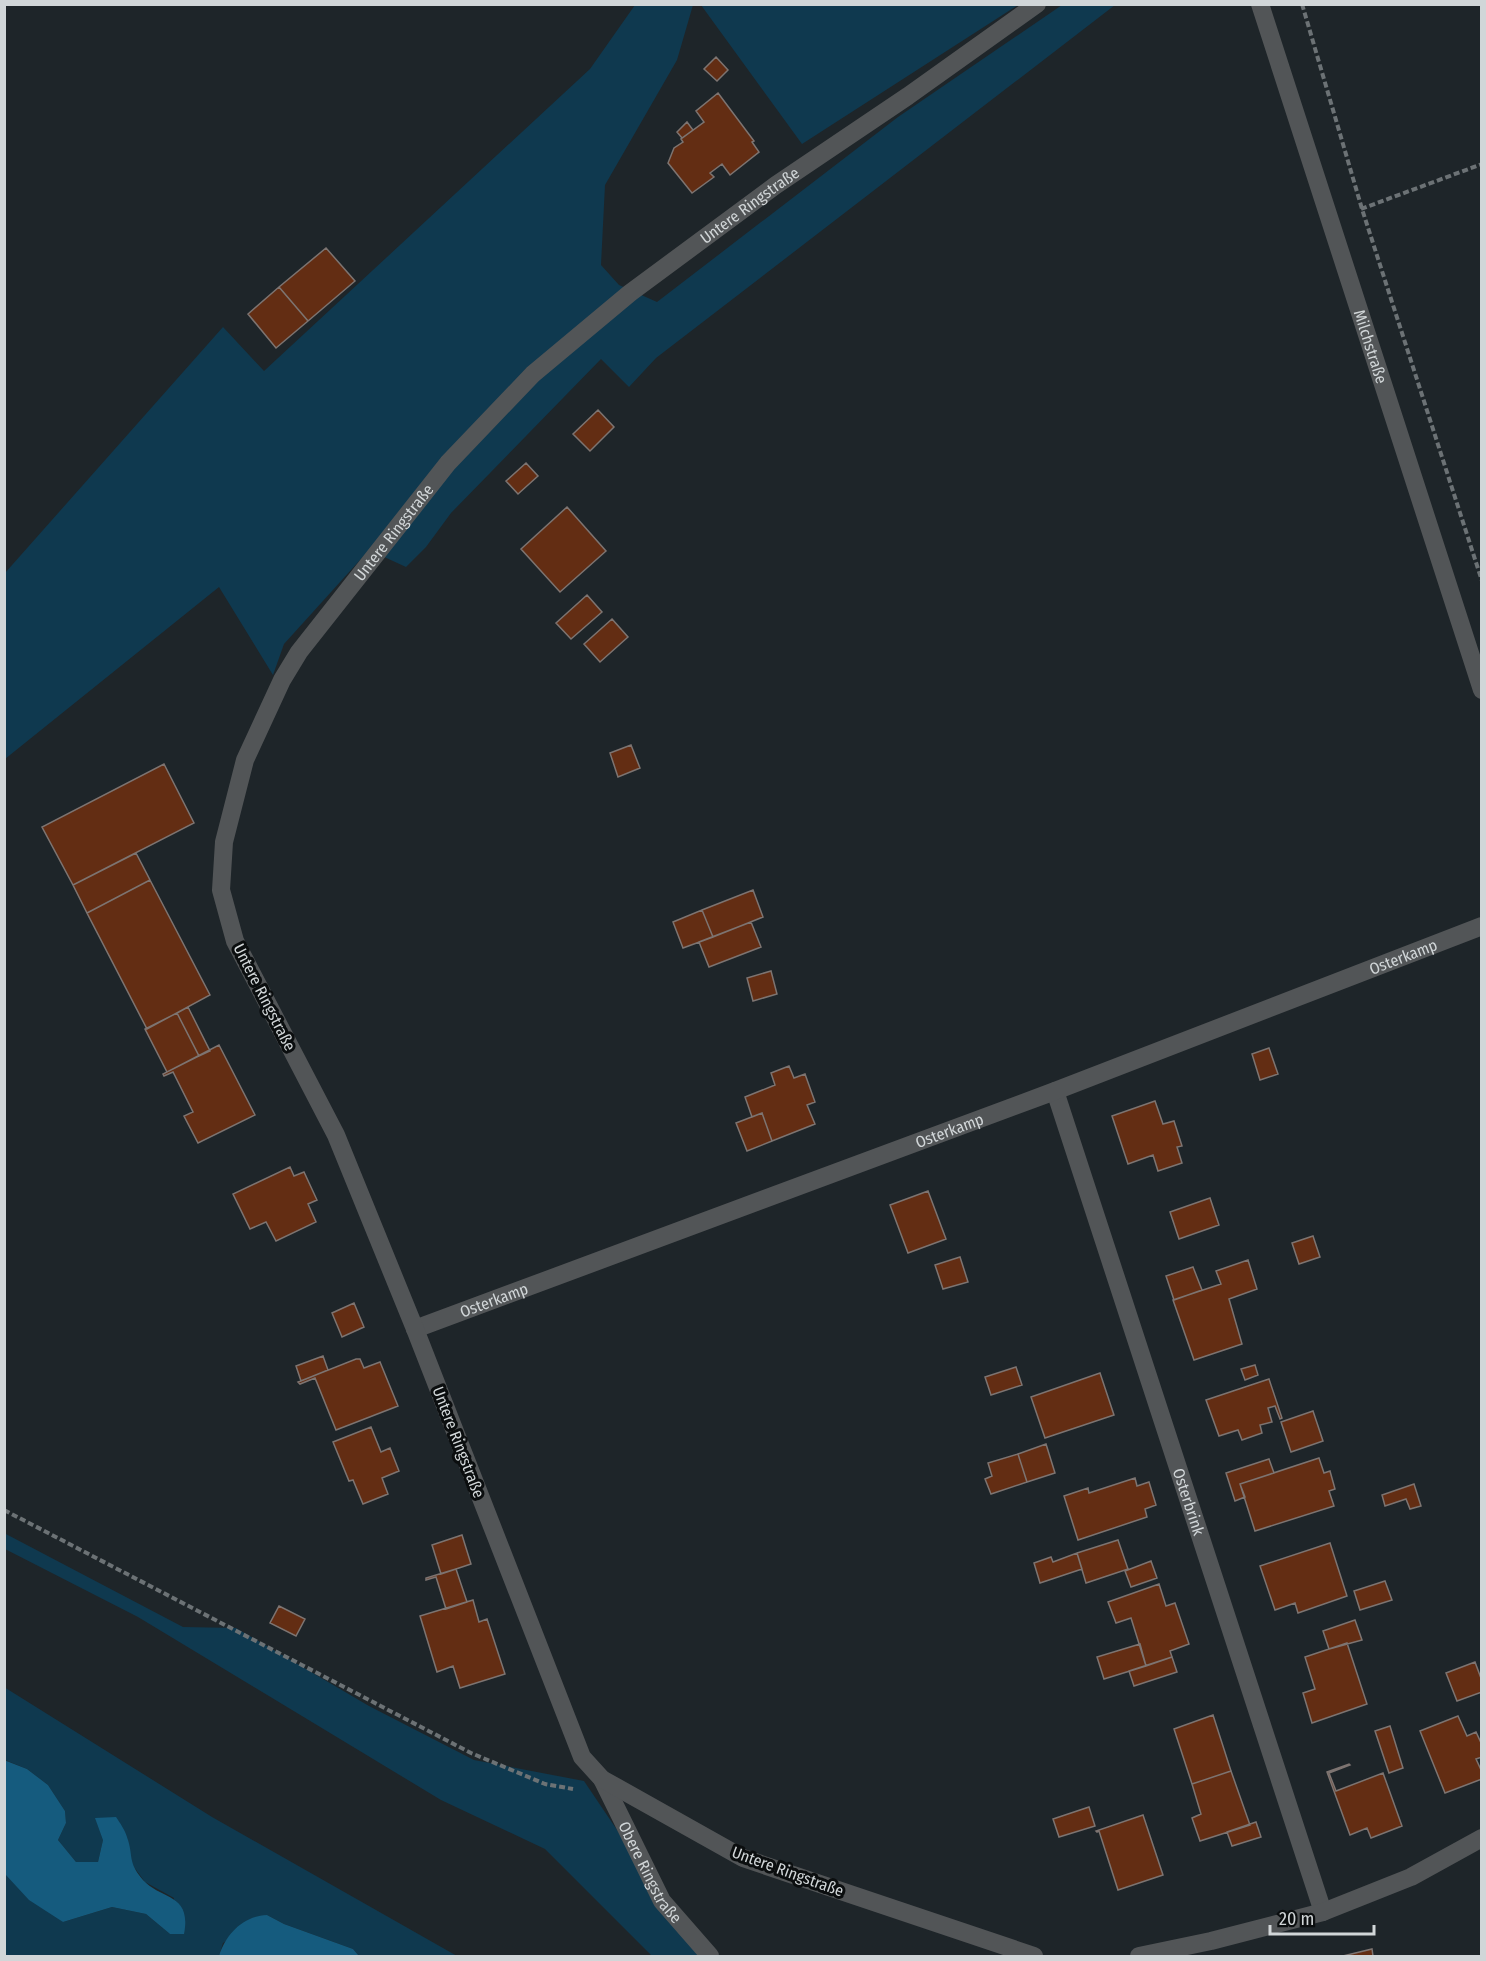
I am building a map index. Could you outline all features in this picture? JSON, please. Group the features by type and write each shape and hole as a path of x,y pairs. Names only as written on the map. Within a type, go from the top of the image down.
{"street":[{"name":"Untere Ringstraße","path":"1034,1956 743,1858 602,1779 582,1758 415,1329 336,1135 236,941 221,890 224,842 245,760 282,680 299,652 448,463 533,374 630,293 776,185 908,96 1037,4"},
{"name":"Milchstraße","path":"1260,4 1482,690"},
{"name":"Osterkamp","path":"415,1329 1055,1091 1482,926"},
{"name":"Osterbrink","path":"1055,1091 1323,1912"},
{"name":"Obere Ringstraße","path":"602,1779 662,1900 710,1956"},
{"path":"1139,1956 1211,1941 1323,1912 1411,1877 1482,1838"}],"path":[{"path":"1302,4 1362,209 1482,581"},
{"path":"1330,223 1482,164"},
{"path":"4,1510 471,1753 545,1784 584,1790 602,1779"}],"shaded area":[{"path":"635,5 693,5 677,60 605,185 601,265 619,285 657,302 898,117 1062,5 1115,5 656,358 629,387 601,359 451,513 426,547 406,567 369,550 284,644 273,675 219,587 5,759 5,573 223,327 264,371 590,69"},
{"path":"701,5 1018,5 802,144"},
{"path":"4,1533 183,1627 236,1628 369,1706 474,1760 584,1781 702,1956 652,1956 545,1849 441,1800 138,1617 5,1549"},
{"path":"4,1687 212,1817 457,1956 359,1956 353,1949 284,1924 267,1915 223,1943 219,1956 5,1956 5,1874 63,1922 112,1907 146,1914 170,1934 174,1898 145,1882 131,1863 127,1837 103,1840 98,1862 76,1862 58,1840 66,1823 65,1811 48,1785 27,1769 5,1760"},
{"path":"4,1760 27,1769 48,1785 65,1811 66,1823 58,1840 76,1862 98,1862 103,1840 95,1818 116,1817 126,1834 138,1874 150,1886 173,1899 184,1911 184,1934 170,1934 146,1914 112,1907 63,1922 29,1900 5,1874"},
{"path":"267,1915 284,1924 353,1949 359,1956 219,1956 226,1940 237,1928 250,1919"}],"building":[{"path":"716,57 728,70 717,81 704,69"},
{"path":"718,93 754,141 752,142 759,152 730,175 722,164 710,173 714,177 692,193 668,163 674,148 683,142 681,139 704,122 696,111"},
{"path":"687,122 693,130 682,138 677,132"},
{"path":"326,248 355,281 308,321 279,287"},
{"path":"279,287 308,321 276,348 248,314"},
{"path":"598,410 614,427 590,451 573,434"},
{"path":"526,463 538,476 518,494 506,481"},
{"path":"567,507 606,551 560,592 521,549"},
{"path":"587,595 602,612 571,639 556,623"},
{"path":"612,619 628,637 600,662 584,644"},
{"path":"631,745 640,768 618,777 610,753"},
{"path":"164,764 194,823 73,885 42,827"},
{"path":"136,853 150,880 87,913 73,885"},
{"path":"150,880 210,995 147,1029 87,913"},
{"path":"753,890 763,917 713,937 702,910"},
{"path":"702,910 713,937 683,948 673,922"},
{"path":"751,922 761,947 709,967 699,942"},
{"path":"771,971 777,994 753,1001 747,978"},
{"path":"188,1007 210,1051 199,1056 177,1013"},
{"path":"177,1013 199,1056 167,1072 145,1029"},
{"path":"219,1045 255,1115 198,1143 184,1116 193,1112 173,1072 164,1076 163,1074"},
{"path":"1269,1048 1278,1074 1260,1080 1252,1054"},
{"path":"789,1066 794,1078 805,1074 815,1102 807,1105 815,1124 772,1141 762,1113 752,1117 745,1097 775,1085 771,1073"},
{"path":"1155,1101 1163,1124 1174,1121 1182,1146 1177,1147 1182,1163 1158,1171 1153,1155 1128,1164 1112,1116"},
{"path":"762,1113 772,1141 747,1151 736,1123"},
{"path":"290,1167 294,1176 304,1172 317,1200 308,1204 316,1222 276,1241 266,1222 250,1229 233,1194"},
{"path":"928,1191 946,1239 908,1253 890,1205"},
{"path":"1210,1198 1219,1225 1179,1239 1170,1212"},
{"path":"1313,1236 1320,1257 1299,1264 1292,1243"},
{"path":"960,1257 968,1282 943,1289 935,1265"},
{"path":"1248,1260 1257,1289 1229,1299 1242,1344 1194,1360 1173,1300 1221,1284 1216,1271"},
{"path":"1193,1267 1202,1290 1174,1300 1166,1276"},
{"path":"354,1303 364,1327 342,1337 332,1313"},
{"path":"323,1356 328,1370 301,1381 296,1366"},
{"path":"360,1359 364,1368 380,1362 398,1406 336,1430 315,1378 300,1384 298,1382"},
{"path":"1255,1365 1258,1375 1245,1380 1241,1369"},
{"path":"1016,1367 1022,1385 991,1395 985,1377"},
{"path":"1100,1373 1114,1415 1045,1438 1031,1397"},
{"path":"1269,1379 1282,1418 1280,1419 1275,1406 1268,1408 1272,1422 1260,1425 1262,1433 1242,1440 1238,1430 1219,1436 1206,1400"},
{"path":"1313,1411 1323,1441 1291,1452 1281,1422"},
{"path":"371,1427 381,1452 390,1448 399,1471 382,1478 388,1494 363,1504 353,1480 349,1481 333,1442"},
{"path":"1046,1444 1055,1473 1027,1482 1018,1454"},
{"path":"1018,1454 1027,1482 991,1494 985,1479 992,1476 988,1463"},
{"path":"1319,1458 1324,1473 1330,1471 1335,1489 1329,1491 1334,1506 1255,1531 1240,1484"},
{"path":"1269,1459 1274,1473 1240,1484 1245,1497 1235,1501 1226,1473"},
{"path":"1135,1478 1137,1486 1149,1482 1156,1505 1145,1509 1147,1517 1078,1540 1064,1496 1088,1488 1089,1493"},
{"path":"1414,1484 1421,1506 1410,1509 1406,1499 1385,1506 1382,1495"},
{"path":"462,1535 471,1564 441,1574 432,1545"},
{"path":"1118,1540 1128,1569 1086,1583 1077,1553"},
{"path":"1330,1543 1347,1596 1298,1613 1295,1603 1275,1610 1260,1566"},
{"path":"1077,1553 1082,1569 1040,1583 1034,1563 1051,1557 1053,1562"},
{"path":"1151,1561 1157,1578 1131,1587 1125,1571"},
{"path":"456,1569 467,1602 446,1609 436,1577 426,1580 426,1578"},
{"path":"1385,1581 1392,1600 1360,1610 1354,1591"},
{"path":"1159,1584 1166,1606 1175,1603 1189,1644 1170,1651 1172,1657 1146,1666 1131,1618 1116,1623 1108,1602"},
{"path":"473,1600 479,1622 487,1619 505,1674 460,1688 453,1666 437,1672 420,1616"},
{"path":"279,1606 305,1619 296,1636 270,1623"},
{"path":"1355,1620 1362,1640 1329,1649 1323,1631"},
{"path":"1347,1643 1367,1704 1312,1723 1303,1693 1315,1689 1305,1657"},
{"path":"1140,1644 1146,1666 1104,1679 1097,1657"},
{"path":"1172,1657 1177,1672 1134,1686 1129,1671"},
{"path":"1475,1662 1482,1681 1482,1692 1457,1701 1446,1673"},
{"path":"1213,1715 1231,1771 1192,1784 1174,1729"},
{"path":"1458,1716 1467,1736 1476,1732 1482,1745 1482,1757 1476,1759 1482,1772 1482,1779 1445,1793 1420,1731"},
{"path":"1390,1726 1403,1768 1389,1773 1375,1731"},
{"path":"1349,1764 1329,1773 1336,1791 1383,1773 1402,1826 1371,1838 1367,1828 1350,1835 1327,1772"},
{"path":"1231,1771 1250,1825 1200,1841 1192,1818 1201,1814 1192,1784"},
{"path":"1089,1807 1095,1826 1059,1837 1053,1819"},
{"path":"1143,1815 1163,1875 1118,1890 1099,1831 1096,1831"},
{"path":"1256,1822 1261,1837 1232,1846 1227,1832"},
{"path":"1372,1949 1373,1956 1343,1956"}]}
